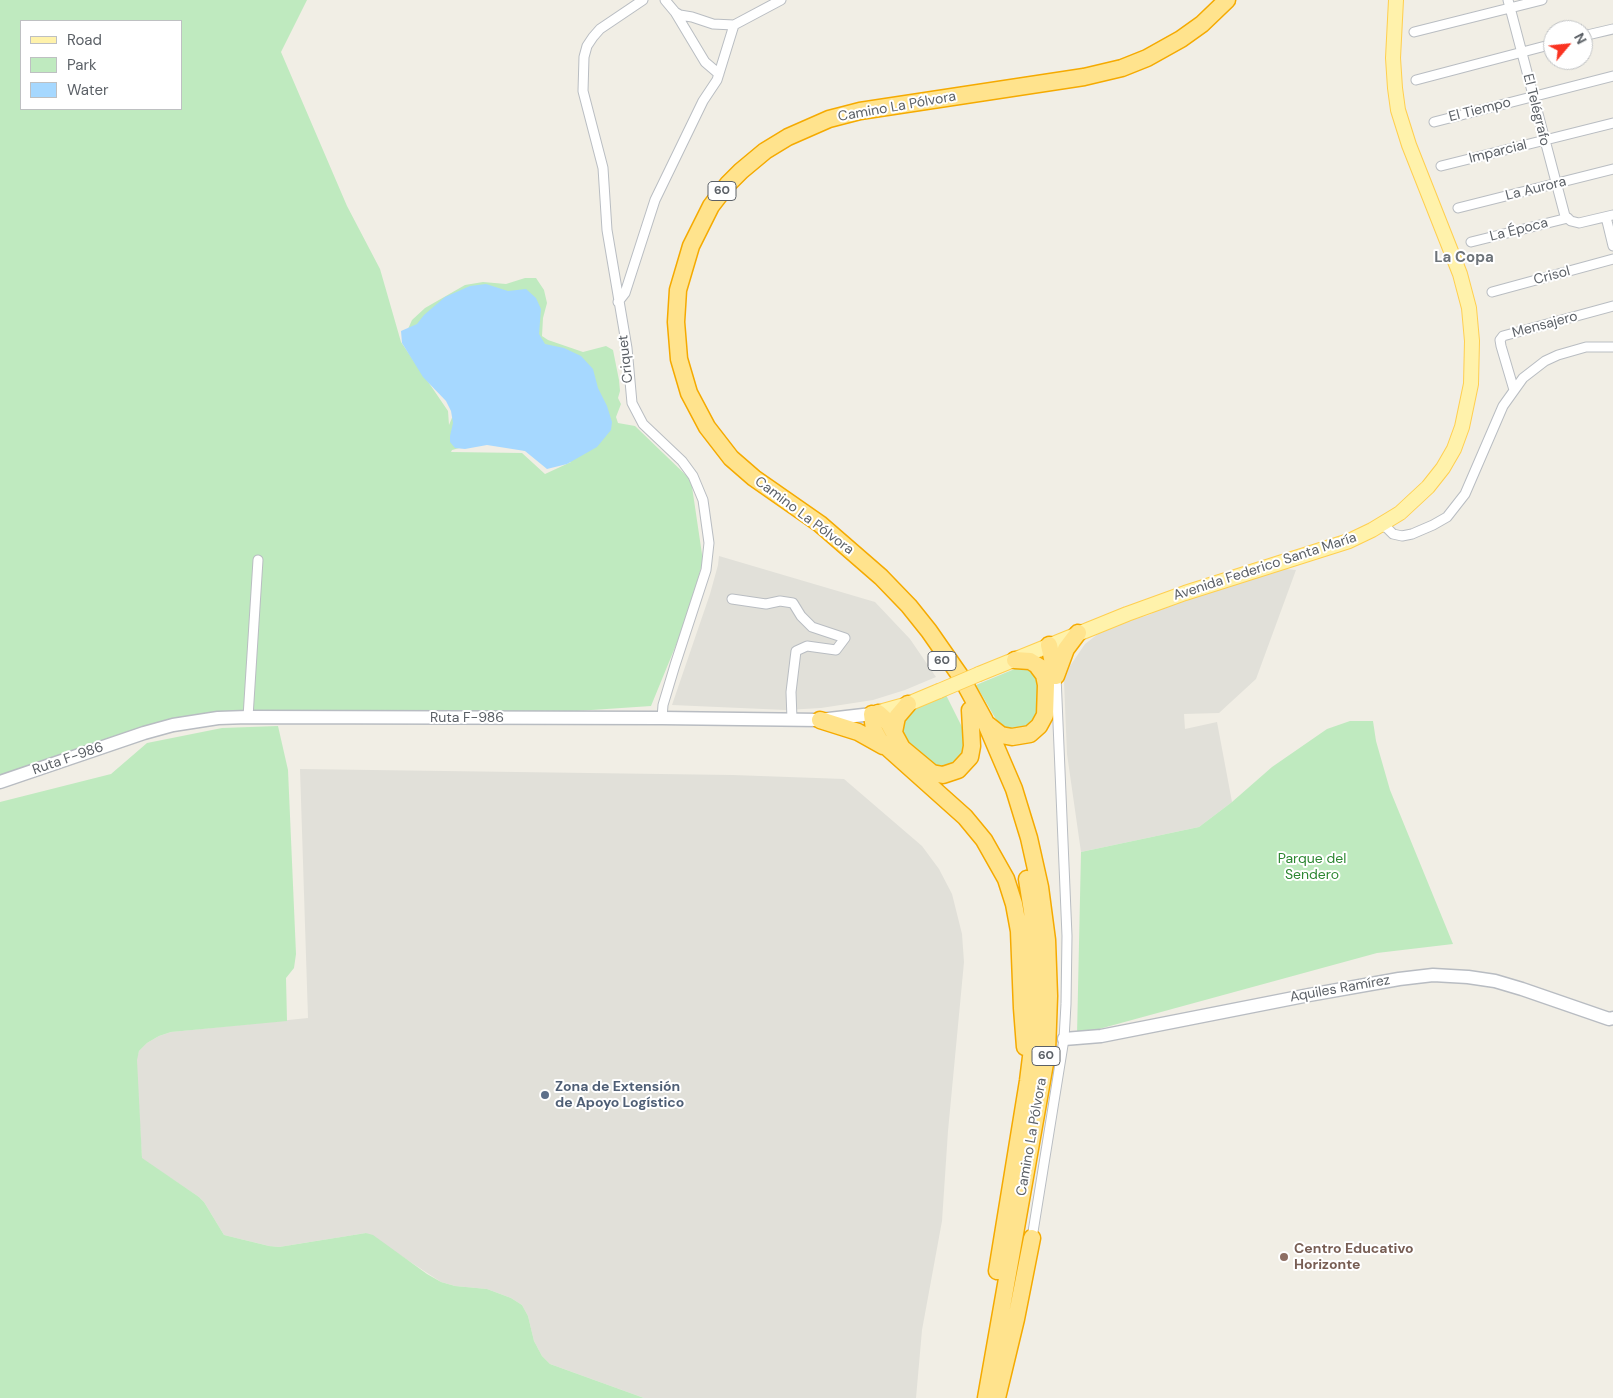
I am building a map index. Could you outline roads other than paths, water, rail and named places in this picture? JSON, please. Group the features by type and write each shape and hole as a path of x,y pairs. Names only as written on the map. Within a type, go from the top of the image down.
{"highway":[{"name":"Camino La Pólvora","path":"976,1398 1028,1081 1034,1033 1036,984 1034,935 1028,885 1010,808 992,758 970,710 940,658 913,624 892,600 842,553 807,526 761,495 736,474 715,452 699,430 680,394 670,356 668,311 670,290 676,261 692,221 717,184 752,150 796,123 834,109 861,103 1083,69 1115,61 1140,52 1165,38 1214,0"},
{"name":"Camino La Pólvora","path":"986,1398 1047,1052 1049,996 1046,931 1035,862 1014,789 984,719 949,659 909,606 881,577 820,524 767,488 742,468 722,448 707,427 689,393 681,370 677,348 677,301 680,278 687,256 705,216 728,184 758,156 796,133 830,119 860,111 1084,77 1122,68 1147,58 1181,40 1202,24 1227,0"},
{"path":"1049,673 1078,633"},
{"path":"984,719 991,728 1006,737 1030,734 1039,726 1045,715 1049,673 1049,645"},
{"path":"1015,660 1025,660 1049,673"},
{"path":"894,732 897,717 908,704"},
{"path":"970,710 972,752 963,766 948,774 932,773 916,761 902,748 888,722 875,714 873,725 877,736 890,750 970,822 993,853 1006,879 1014,904 1019,931 1022,1008 1028,1081"},
{"path":"820,720 858,732 890,750"},
{"path":"997,1398 1016,1319 1032,1238"}],"main road":[{"name":"Avenida Federico Santa María","path":"939,691 1078,633 1185,594 1335,546 1363,535 1400,513 1424,492 1443,468 1454,449 1462,427 1471,384 1472,341 1469,308 1442,225 1407,140 1397,105 1393,58 1396,0"},
{"name":"Ruta F-986","path":"0,782 89,751 172,726 212,719 248,717 820,720 875,714 908,704 939,691"},
{"name":"Aquiles Ramírez","path":"1064,1039 1101,1036 1309,995 1399,979 1433,976 1468,977 1502,983 1612,1019"}],"street":[{"name":"Criquet","path":"643,0 596,32 587,46 584,57 583,91 603,168 607,230 627,348 632,403 643,424 682,461 693,476 703,500 709,543 706,570 674,665 663,705 662,718"},
{"path":"665,0 675,12 705,62 719,74"},
{"path":"675,12 713,24 734,25 781,0"},
{"path":"1414,32 1509,4 1542,0"},
{"name":"El Telégrafo","path":"1509,4 1544,141 1565,216 1568,218"},
{"path":"618,302 625,294 655,200 702,101 717,80 734,25"},
{"path":"1593,34 1613,29"},
{"path":"1416,80 1543,47"},
{"name":"El Tiempo","path":"1434,122 1613,76"},
{"name":"Imparcial","path":"1441,166 1613,123"},
{"name":"La Aurora","path":"1458,208 1613,169"},
{"path":"1609,216 1613,246"},
{"name":"La Época","path":"1471,242 1568,218 1575,223 1579,223 1609,216"},
{"name":"Crisol","path":"1492,292 1613,259"},
{"name":"Mensajero","path":"1514,390 1501,346 1500,340 1503,336 1613,306"},
{"path":"1380,526 1387,528 1393,534 1402,536 1412,534 1447,517 1465,494 1500,412 1523,378 1546,361 1558,355 1586,347 1613,347"},
{"path":"248,717 258,560"},
{"path":"732,599 766,604 780,601 793,603 801,616 812,627 845,638 836,650 807,646 796,651 790,692 792,719"},
{"path":"1032,1238 1064,1039 1066,996 1067,936 1049,673"}],"water":[{"path":"486,284 508,291 526,289 536,298 541,309 539,334 545,344 564,348 581,356 593,369 598,388 612,422 611,430 597,447 567,464 547,469 525,451 487,445 465,449 455,448 450,442 453,423 451,411 446,401 423,377 402,343 401,331 417,324 424,315 445,297 470,286"}],"place":[{"name":"Zona de Extensión de Apoyo Logístico","path":"545,1095"},
{"name":"Centro Educativo Horizonte","path":"1284,1257"}],"district":[{"name":"La Copa","path":"1464,258"}],"park label":[{"name":"Parque del Sendero","path":"1312,868"}]}
